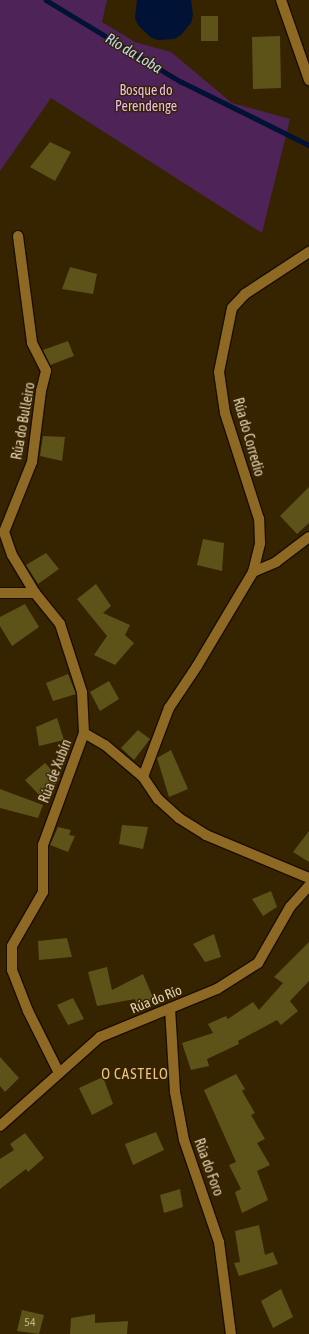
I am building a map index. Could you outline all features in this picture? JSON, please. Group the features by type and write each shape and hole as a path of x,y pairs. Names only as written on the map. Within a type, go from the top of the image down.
{"street":[{"path":"281,0 309,80"},
{"name":"Rúa do Bulleiro","path":"18,236 32,343 46,371 41,391 32,462 4,532 12,556 35,593 60,624 82,692 84,733"},
{"name":"Rúa do Corredio","path":"143,777 168,708 197,666 253,572 260,543 259,519 225,413 219,372 224,339 232,308 245,294 309,252"},
{"path":"253,572 276,562 309,537"},
{"path":"0,593 35,593"},
{"name":"Rúa de Xubín","path":"58,1071 28,1011 12,970 12,946 43,892 43,845 84,733 105,745 143,777 158,799 179,818 192,827 309,878"},
{"name":"Rúa do Río","path":"0,1126 58,1071 100,1037 217,989 258,963 290,907 309,886"},
{"name":"Rúa do Foro","path":"170,1008 176,1099 184,1140 219,1242 231,1334"}],"green space":[{"name":"Bosque do Perendenge","path":"0,0 107,0 102,22 135,42 171,52 232,103 290,119 262,233 51,98 0,171"}],"water":[{"path":"137,0 191,0 193,15 191,23 181,35 174,39 158,40 150,37 138,25 135,18"}],"building":[{"path":"201,16 218,16 218,41 201,41"},
{"path":"280,36 281,88 253,89 252,37"},
{"path":"50,142 71,152 55,181 30,167"},
{"path":"70,267 97,274 93,294 62,289"},
{"path":"68,341 74,356 50,365 43,350"},
{"path":"43,436 65,437 62,461 40,456"},
{"path":"309,487 309,523 297,534 280,516"},
{"path":"203,539 224,543 222,571 197,565"},
{"path":"46,553 59,569 38,584 26,565"},
{"path":"96,584 111,606 103,613 130,625 125,635 134,643 115,665 94,655 107,636 77,599"},
{"path":"25,604 39,627 12,646 0,626 0,617"},
{"path":"68,674 76,694 53,701 46,683"},
{"path":"109,681 119,699 100,711 90,692"},
{"path":"57,718 64,740 39,746 36,727"},
{"path":"138,730 150,739 134,760 121,748"},
{"path":"171,750 188,789 169,797 157,758"},
{"path":"45,763 60,779 47,793 44,800 25,780"},
{"path":"0,789 43,805 38,818 0,808"},
{"path":"122,825 148,827 143,849 119,844"},
{"path":"58,827 71,830 69,835 75,836 68,852 50,845"},
{"path":"309,831 309,862 293,852"},
{"path":"271,891 277,907 263,916 252,899"},
{"path":"214,934 221,957 205,962 193,944"},
{"path":"67,938 72,957 39,960 38,941"},
{"path":"309,942 309,981 290,1001 298,1011 281,1025 277,1020 238,1041 239,1044 207,1059 209,1066 191,1070 182,1043 213,1033 208,1024 226,1016 228,1019 253,1002 259,1010 283,983 274,977"},
{"path":"107,967 112,990 143,974 154,1000 137,1005 135,999 97,1006 88,972"},
{"path":"73,998 84,1019 68,1025 57,1005"},
{"path":"0,1057 19,1078 5,1092 0,1086"},
{"path":"236,1074 245,1089 242,1091 255,1113 251,1115 265,1139 257,1143 270,1165 257,1171 268,1200 242,1213 235,1192 241,1189 229,1165 236,1162 204,1090"},
{"path":"103,1077 113,1104 92,1115 79,1088"},
{"path":"156,1132 164,1150 133,1165 125,1144"},
{"path":"25,1133 44,1158 28,1172 26,1169 0,1189 0,1159 14,1150 10,1144"},
{"path":"180,1189 183,1207 164,1213 160,1195"},
{"path":"259,1225 265,1255 273,1252 278,1264 239,1276 234,1263 240,1262 235,1231"},
{"path":"281,1289 293,1317 273,1328 261,1301"},
{"path":"22,1310 44,1315 39,1334 17,1331"},
{"path":"95,1314 95,1323 128,1321 127,1334 70,1334 71,1318"}],"waterway":[{"name":"Río da Loba","path":"46,0 180,81 309,145"}],"district":[{"name":"O CASTELO","path":"135,1074"}]}
